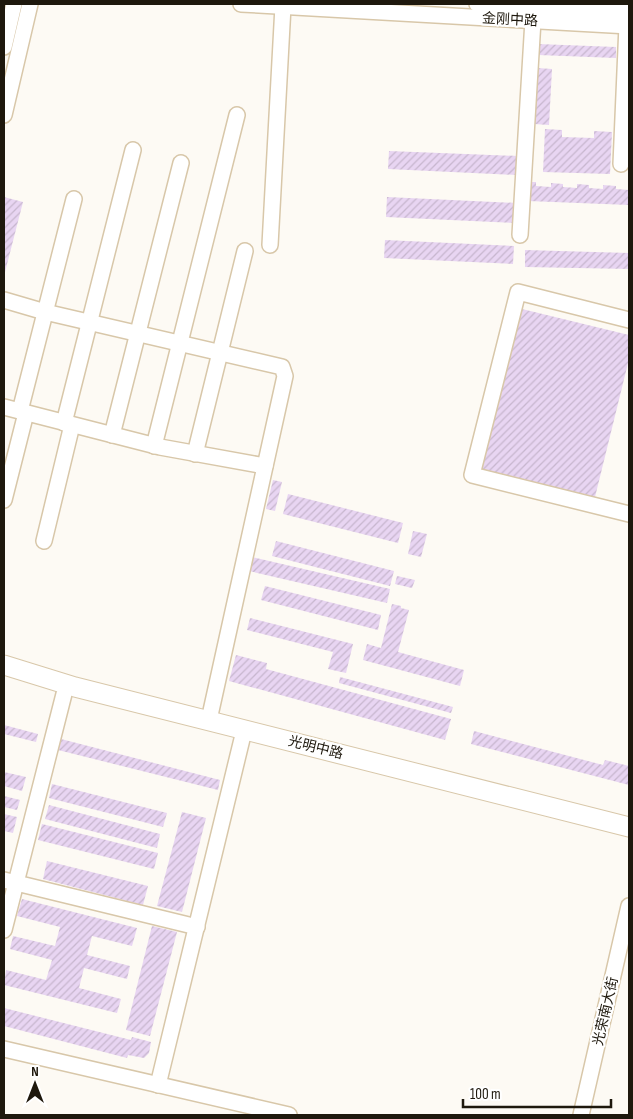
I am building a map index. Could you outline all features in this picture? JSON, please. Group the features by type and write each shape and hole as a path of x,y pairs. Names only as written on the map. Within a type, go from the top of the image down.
{"main road":[{"name":"光明中路","path":"4,665 75,687 629,827"},
{"name":"光明中路","path":"4,676 64,694 629,838"}],"street":[{"path":"4,47 14,4"},
{"path":"4,115 30,4"},
{"name":"金刚中路","path":"241,4 533,20 628,21"},
{"name":"金刚中路","path":"477,4 588,7 628,21"},
{"path":"270,245 283,6"},
{"path":"520,235 533,20"},
{"path":"621,164 628,21"},
{"path":"154,446 237,115"},
{"path":"44,541 90,322 133,150"},
{"path":"112,435 181,163"},
{"path":"4,500 45,312 74,199"},
{"path":"195,454 245,251"},
{"path":"629,320 518,292 472,475 629,514"},
{"path":"4,300 45,312 282,367 285,372 209,720"},
{"path":"4,407 154,446 265,466"},
{"path":"4,930 10,881 64,694"},
{"path":"158,1085 242,740"},
{"path":"10,881 197,927"},
{"name":"光荣南大街","path":"581,1115 629,906"},
{"name":"光荣南大街","path":"591,1115 629,951"},
{"path":"4,1050 289,1115"}],"building":[{"path":"538,44 616,47 616,58 538,55"},
{"path":"538,68 552,69 549,125 534,124"},
{"path":"545,129 562,130 562,137 594,138 594,131 612,132 610,174 543,172"},
{"path":"389,151 518,156 517,175 388,169"},
{"path":"529,182 536,182 536,186 551,187 551,183 563,184 563,187 577,188 577,184 589,185 589,188 603,189 603,185 616,186 616,189 629,190 629,205 528,201"},
{"path":"4,197 23,202 4,276"},
{"path":"387,197 517,203 516,223 386,217"},
{"path":"385,240 514,246 513,264 384,258"},
{"path":"525,250 629,253 629,269 525,267"},
{"path":"522,309 629,335 629,359 595,497 482,469"},
{"path":"273,480 282,482 275,511 266,509"},
{"path":"288,494 403,523 398,543 283,514"},
{"path":"413,531 427,534 421,557 408,554"},
{"path":"276,541 394,571 390,586 272,556"},
{"path":"252,557 390,589 387,603 249,571"},
{"path":"397,576 415,580 412,588 395,584"},
{"path":"265,586 381,615 378,630 261,600"},
{"path":"392,604 409,610 398,652 464,670 460,686 363,660 367,644 381,648"},
{"path":"250,618 353,644 346,673 328,669 333,652 247,630"},
{"path":"236,655 267,663 266,669 451,719 445,740 229,681"},
{"path":"340,677 453,707 451,713 339,683"},
{"path":"4,725 38,734 36,742 4,734"},
{"path":"474,731 603,765 605,760 629,766 629,785 471,744"},
{"path":"61,739 220,780 218,790 58,750"},
{"path":"4,772 26,777 22,791 4,786"},
{"path":"52,784 167,813 163,827 49,798"},
{"path":"4,796 20,800 17,810 4,807"},
{"path":"49,805 160,834 157,848 45,819"},
{"path":"182,812 206,818 182,912 157,906"},
{"path":"4,814 17,817 13,833 4,831"},
{"path":"42,824 158,853 154,869 38,840"},
{"path":"47,861 148,886 143,905 43,879"},
{"path":"22,899 137,928 132,946 92,936 87,955 130,966 127,979 84,968 79,988 121,999 117,1013 4,985 6,970 46,980 52,960 10,949 13,936 55,946 60,927 17,916"},
{"path":"152,926 177,932 150,1036 126,1030"},
{"path":"4,1008 131,1040 132,1037 151,1042 149,1053 144,1058 128,1055 127,1058 4,1026"}]}
